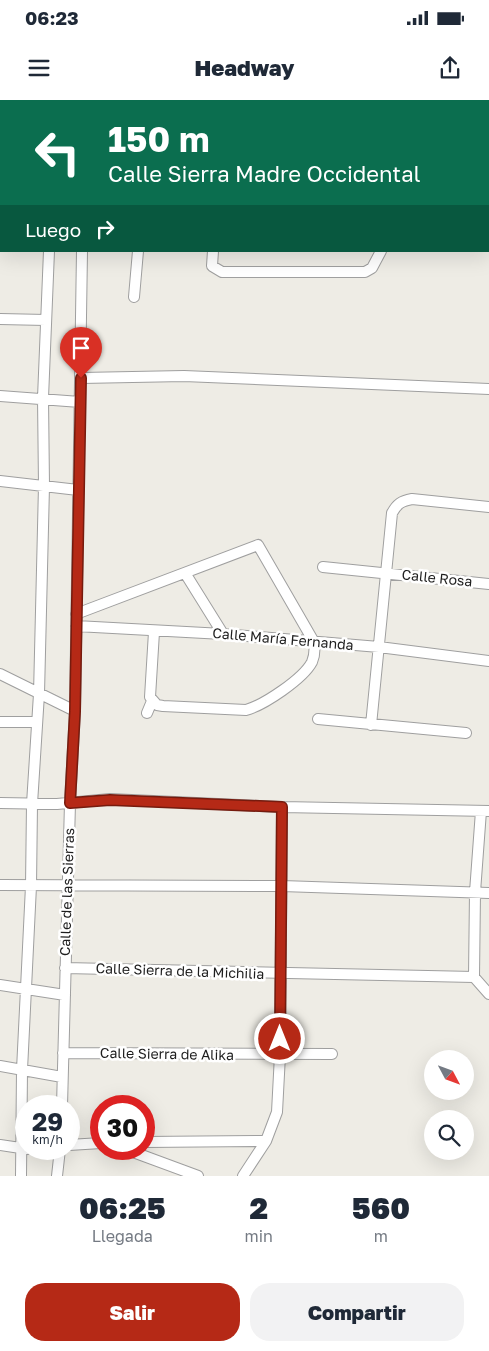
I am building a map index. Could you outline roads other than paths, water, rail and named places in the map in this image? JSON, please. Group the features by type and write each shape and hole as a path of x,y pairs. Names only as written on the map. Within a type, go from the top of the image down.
{"street":[{"path":"23,1095 22,1070 31,886 32,804 39,694 44,486 42,398 49,252"},
{"name":"Calle de las Sierras","path":"62,1095 67,886 75,711 82,252"},
{"path":"134,297 138,252"},
{"path":"213,252 212,266 222,272 365,272 372,268 380,252"},
{"path":"0,319 46,320"},
{"path":"81,378 184,376 489,389"},
{"path":"0,396 80,402"},
{"path":"0,481 78,490"},
{"path":"370,725 392,513 396,505 412,499 489,508"},
{"path":"152,701 163,706 246,710 258,707 306,670 315,652 314,642 253,535"},
{"path":"76,614 258,544"},
{"name":"Calle Rosa","path":"324,567 489,584"},
{"path":"185,573 223,634"},
{"name":"Calle María Fernanda","path":"76,626 154,632 223,634 379,647 489,660"},
{"path":"147,713 152,701 150,697 154,632"},
{"path":"0,674 75,711"},
{"path":"318,719 466,733"},
{"path":"0,722 37,722"},
{"path":"0,803 70,803 110,800 282,807 485,811 475,892 474,978 489,994"},
{"path":"243,1176 266,1141 277,1112 280,1055 282,807"},
{"path":"0,885 282,886 489,893"},
{"name":"Calle Sierra de la Michilia","path":"65,968 474,978"},
{"path":"0,985 65,995"},
{"name":"Calle Sierra de Alika","path":"63,1053 332,1054"},
{"path":"0,1066 62,1077"},
{"path":"155,1142 266,1141"},
{"path":"0,1145 15,1148"},
{"path":"21,1176 23,1160"},
{"path":"58,1176 59,1160"},
{"path":"155,1160 198,1176"}]}
